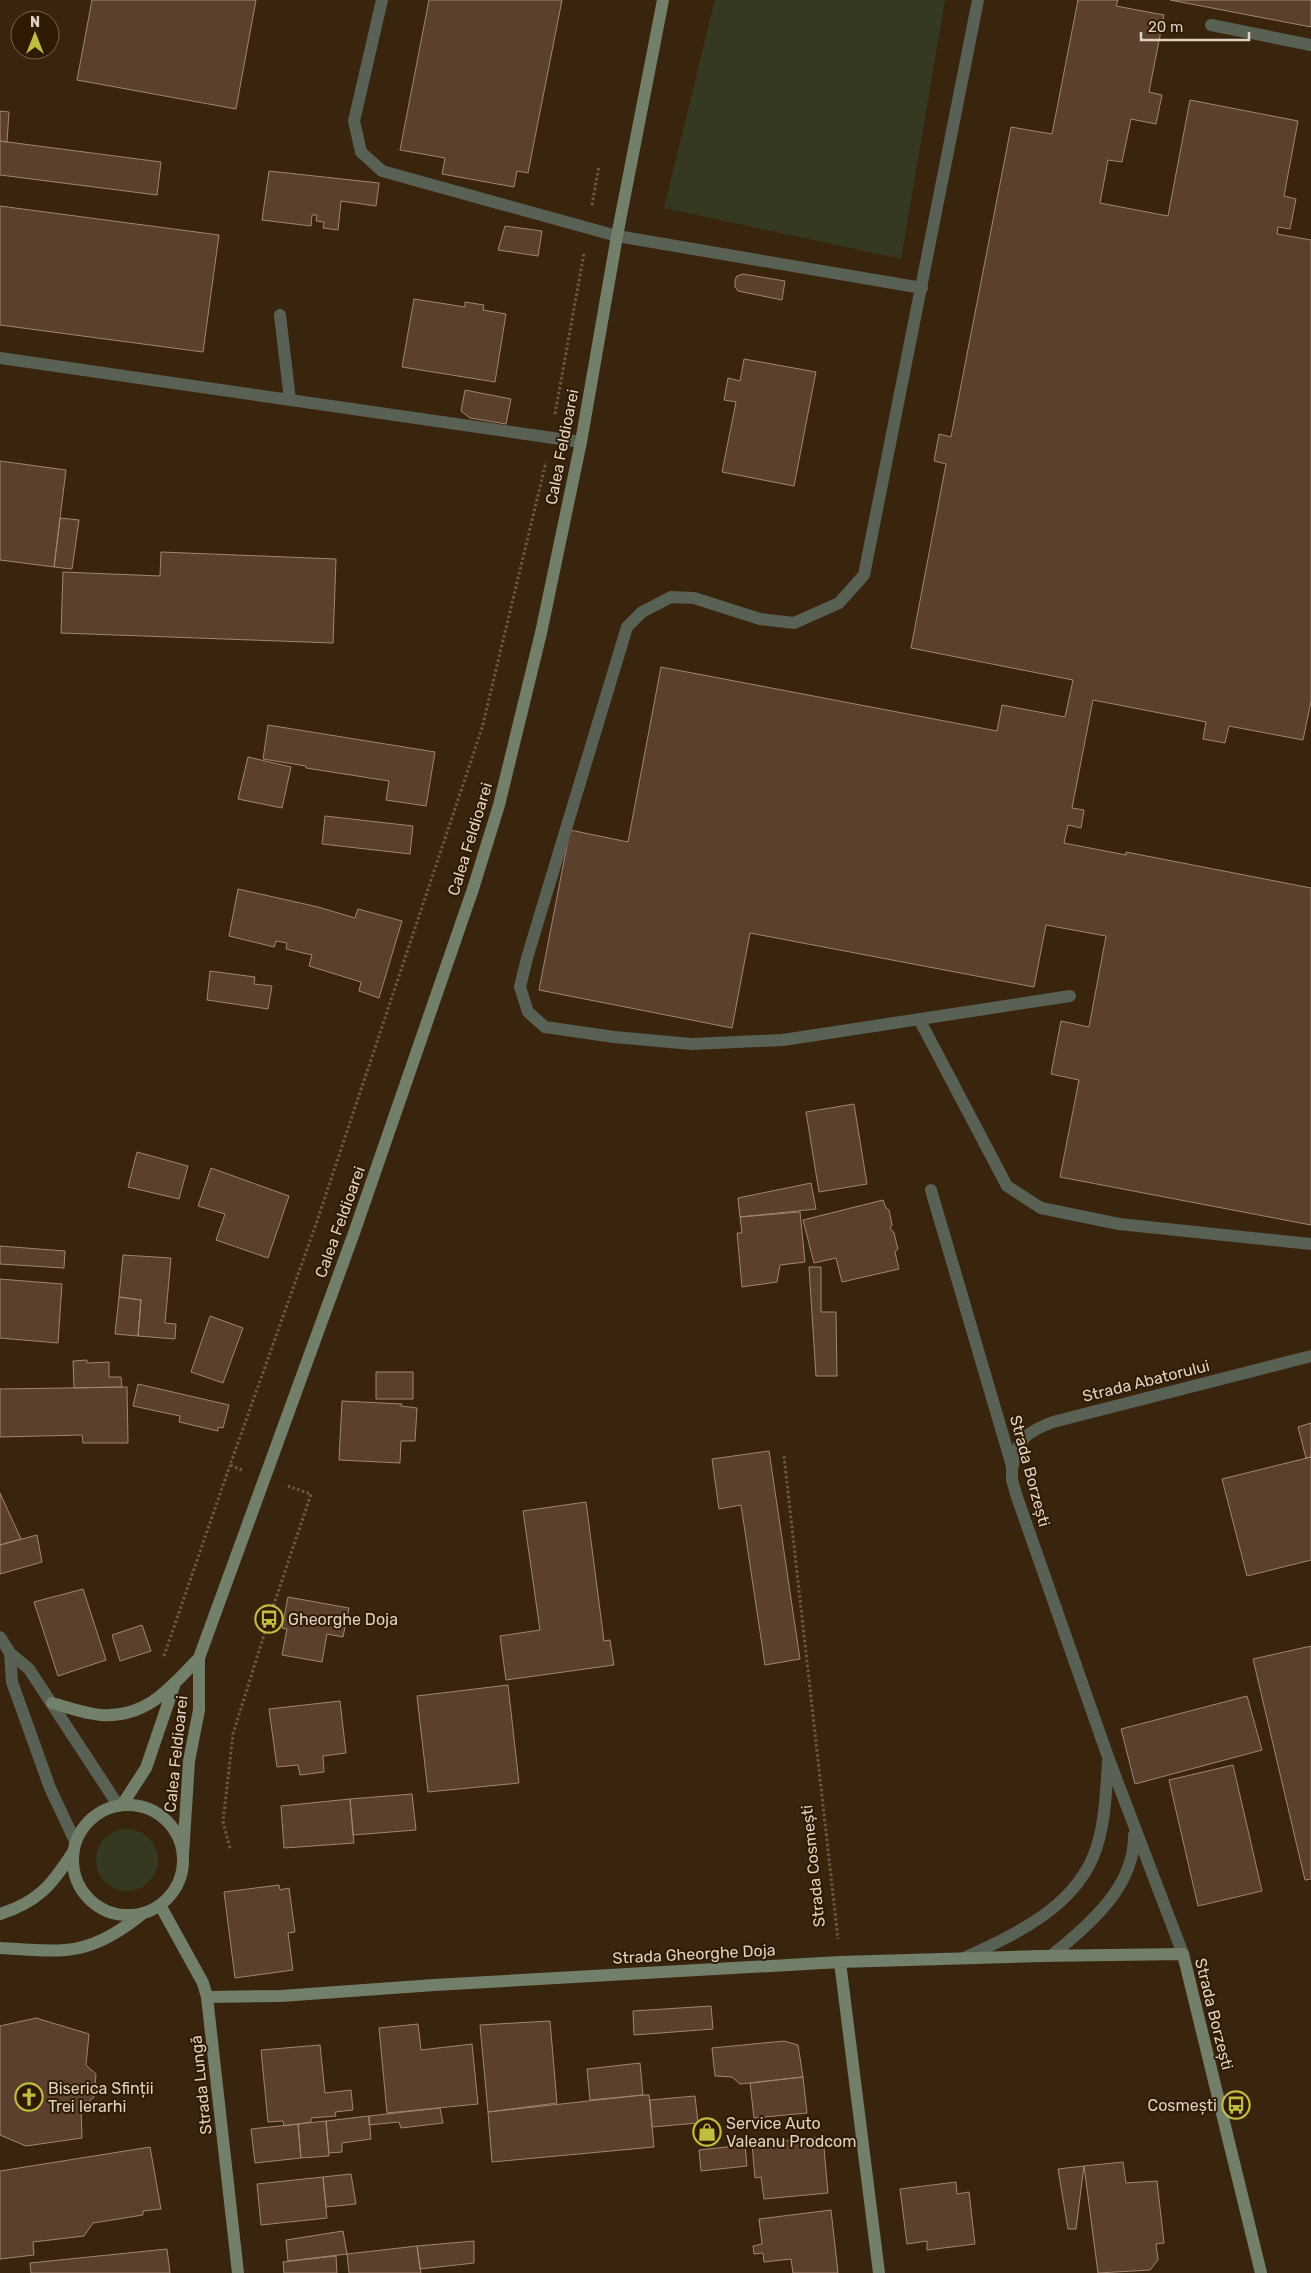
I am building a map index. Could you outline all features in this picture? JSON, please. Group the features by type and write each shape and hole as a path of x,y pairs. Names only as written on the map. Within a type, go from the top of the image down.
{"main road":[{"name":"Calea Feldioarei","path":"183,1854 189,1761 199,1710 199,1658 354,1233 473,889 499,805 541,633 581,442 617,236 663,0"},
{"name":"Calea Feldioarei","path":"120,1805 146,1768 175,1682 199,1658"},
{"path":"52,1703 100,1715 132,1712 157,1700 175,1682"},
{"path":"0,1914 31,1901 46,1890 58,1875 74,1846 80,1830 90,1819 108,1808 120,1805 137,1805 151,1809 163,1817 176,1834 183,1854 182,1869 178,1883 160,1905 143,1913 125,1928 101,1943 72,1951 0,1948"},
{"path":"74,1846 73,1866 76,1880 82,1891 92,1902 116,1914 130,1915 143,1913"},
{"name":"Strada Lungă","path":"160,1905 203,1983 207,1997 238,2273"},
{"name":"Strada Gheorghe Doja","path":"207,1997 281,1996 444,1984 840,1962 1183,1954"},
{"name":"Strada Borzești","path":"1183,1954 1260,2273"},
{"path":"840,1962 879,2273"}],"street":[{"path":"382,0 354,121 361,152 382,171 617,236 922,288"},
{"path":"978,0 864,575 839,603 794,623 760,620 694,598 671,597 642,612 627,627 527,958 520,987 528,1012 545,1027 614,1037 692,1044 783,1040 1070,996"},
{"path":"1211,25 1311,45"},
{"path":"280,315 290,400"},
{"path":"0,358 581,442"},
{"path":"919,1020 1007,1186 1041,1208 1119,1224 1311,1244"},
{"name":"Strada Borzești","path":"931,1190 1012,1466 1012,1480 1017,1497 1108,1758 1183,1954"},
{"name":"Strada Abatorului","path":"1012,1466 1015,1452 1022,1439 1035,1428 1311,1356"},
{"path":"0,1638 10,1653 29,1669 120,1805"},
{"path":"10,1653 12,1682 50,1788 74,1846"},
{"name":"Strada Borzești","path":"966,1958 1033,1923 1057,1904 1084,1874 1093,1856 1098,1839 1107,1786 1108,1758"},
{"name":"Strada Borzești","path":"1051,1956 1086,1925 1120,1887 1130,1867 1134,1850 1134,1825"}],"path":[{"path":"162,1663 316,1224 482,728 543,483 599,166"},
{"name":"Strada Cosmești","path":"784,1456 840,1962"},
{"path":"230,1465 311,1494 233,1734 222,1822 230,1848"}],"green space":[{"path":"715,0 945,0 901,259 664,208"},
{"path":"127,1829 144,1834 149,1838 153,1843 158,1860 153,1877 149,1882 144,1886 127,1891 110,1886 105,1882 101,1877 96,1860 101,1843 105,1838 110,1834"}],"building":[{"path":"92,0 256,0 236,109 77,80"},
{"path":"429,0 562,0 528,173 517,171 514,187 442,174 445,158 400,150"},
{"path":"1078,0 1118,0 1116,6 1164,15 1149,92 1162,95 1156,124 1131,119 1122,162 1108,160 1100,203 1168,216 1190,100 1298,121 1284,196 1296,199 1290,229 1278,227 1277,234 1311,240 1311,701 1303,740 1229,726 1225,743 1203,739 1206,722 1093,700 1072,808 1084,810 1081,828 1068,825 1064,843 1126,855 1126,852 1311,888 1311,1225 1060,1177 1079,1080 1051,1074 1061,1021 1089,1027 1106,936 1046,925 1034,987 750,933 732,1028 539,990 570,830 628,842 661,667 997,731 1002,705 1065,717 1073,680 911,648 946,464 934,461 939,434 951,437 1011,127 1052,134"},
{"path":"1170,0 1311,0 1311,27"},
{"path":"0,111 9,112 7,142 0,141"},
{"path":"0,141 161,162 157,195 0,175"},
{"path":"269,171 379,183 376,206 341,201 338,230 323,228 324,222 316,221 317,215 312,215 311,226 262,220"},
{"path":"0,206 219,235 203,352 0,325"},
{"path":"505,226 542,231 538,256 498,250"},
{"path":"743,274 785,281 782,300 738,291 735,287 735,280 737,276"},
{"path":"414,299 465,307 465,302 484,305 483,310 506,314 495,382 402,367"},
{"path":"744,359 816,372 794,486 722,472 736,402 724,400 728,378 740,381"},
{"path":"465,390 511,399 506,424 470,418 461,411"},
{"path":"0,461 66,470 54,567 0,560"},
{"path":"60,518 79,520 72,569 54,567"},
{"path":"161,552 336,559 333,643 61,633 63,572 160,576"},
{"path":"268,725 435,752 426,806 386,800 389,781 263,759"},
{"path":"248,757 291,767 282,808 238,799"},
{"path":"325,816 413,826 410,854 322,844"},
{"path":"238,889 318,907 355,918 358,909 402,921 379,998 359,991 361,982 309,966 312,955 286,949 287,943 276,941 274,947 229,936"},
{"path":"210,971 255,977 254,984 272,986 268,1009 207,1000"},
{"path":"854,1104 867,1184 819,1192 806,1112"},
{"path":"137,1152 188,1166 179,1199 128,1187"},
{"path":"211,1168 289,1196 268,1258 216,1240 225,1214 198,1206"},
{"path":"811,1183 816,1209 740,1217 738,1198"},
{"path":"883,1200 886,1208 889,1210 892,1225 890,1228 894,1233 898,1249 895,1252 899,1269 842,1282 836,1258 814,1263 803,1220"},
{"path":"800,1212 805,1262 780,1265 777,1282 742,1287 737,1233 742,1233 740,1217"},
{"path":"0,1246 65,1251 64,1268 0,1264"},
{"path":"123,1255 171,1258 165,1323 176,1324 175,1339 138,1336 141,1300 119,1297"},
{"path":"809,1267 821,1267 821,1312 836,1312 837,1376 816,1376"},
{"path":"0,1279 62,1284 58,1343 0,1338"},
{"path":"119,1297 141,1300 138,1336 115,1334"},
{"path":"210,1316 243,1328 223,1383 191,1372"},
{"path":"87,1360 87,1363 109,1362 109,1377 121,1377 122,1387 74,1388 73,1361"},
{"path":"376,1372 413,1372 413,1399 376,1399"},
{"path":"138,1384 229,1405 223,1428 218,1427 218,1431 179,1422 180,1416 133,1406"},
{"path":"127,1387 128,1443 83,1443 82,1435 0,1437 0,1389"},
{"path":"342,1401 402,1404 401,1406 417,1408 415,1441 401,1441 400,1463 339,1460"},
{"path":"1311,1423 1311,1457 1306,1458 1298,1427"},
{"path":"769,1451 800,1659 765,1665 741,1505 719,1509 712,1459"},
{"path":"1311,1457 1311,1560 1247,1576 1222,1479"},
{"path":"0,1493 21,1539 0,1545"},
{"path":"586,1502 604,1641 610,1640 614,1665 506,1680 500,1636 540,1630 523,1511"},
{"path":"37,1535 42,1562 0,1574 0,1545"},
{"path":"83,1589 106,1660 58,1676 34,1602"},
{"path":"288,1597 349,1608 343,1637 327,1634 322,1662 282,1655 287,1629 282,1628"},
{"path":"142,1625 151,1651 120,1661 112,1635"},
{"path":"1311,1646 1311,1879 1305,1880 1253,1659"},
{"path":"508,1685 519,1783 428,1792 417,1696"},
{"path":"1247,1696 1262,1750 1135,1784 1121,1729"},
{"path":"340,1701 346,1753 323,1756 324,1772 300,1775 298,1765 277,1767 269,1709"},
{"path":"1233,1765 1262,1891 1198,1906 1169,1780"},
{"path":"412,1794 416,1830 353,1835 350,1799"},
{"path":"350,1799 354,1843 284,1848 281,1806"},
{"path":"279,1885 280,1890 289,1888 295,1932 288,1933 293,1970 235,1978 224,1892"},
{"path":"711,2006 713,2029 634,2035 633,2011"},
{"path":"36,2018 89,2034 86,2065 96,2074 94,2097 81,2109 82,2138 26,2146 0,2135 0,2026"},
{"path":"550,2021 557,2103 488,2112 480,2025"},
{"path":"418,2024 421,2050 472,2044 478,2104 387,2113 379,2028"},
{"path":"784,2041 798,2045 803,2077 740,2084 732,2077 715,2076 712,2048"},
{"path":"320,2045 325,2093 351,2090 353,2110 335,2112 336,2116 311,2118 311,2122 284,2126 283,2121 268,2122 261,2050"},
{"path":"640,2063 643,2095 590,2100 587,2069"},
{"path":"803,2077 807,2113 754,2118 750,2083"},
{"path":"649,2095 654,2147 492,2162 488,2112"},
{"path":"695,2096 698,2123 652,2127 650,2100"},
{"path":"440,2108 443,2123 401,2128 399,2122 369,2125 369,2116"},
{"path":"369,2116 371,2139 342,2143 342,2152 329,2153 326,2121"},
{"path":"326,2121 329,2156 301,2158 298,2124"},
{"path":"298,2124 301,2158 255,2163 251,2129"},
{"path":"823,2137 828,2193 764,2199 761,2177 755,2178 752,2144"},
{"path":"745,2145 747,2166 701,2171 699,2150"},
{"path":"150,2147 161,2209 143,2211 143,2215 93,2223 84,2236 33,2242 34,2255 0,2259 0,2171"},
{"path":"1123,2162 1126,2183 1157,2181 1164,2243 1156,2244 1158,2260 1150,2270 1098,2273 1084,2166"},
{"path":"1084,2166 1076,2229 1068,2229 1058,2169"},
{"path":"351,2174 356,2204 326,2207 323,2177"},
{"path":"323,2177 327,2218 261,2225 257,2184"},
{"path":"956,2182 957,2194 969,2192 975,2244 927,2250 927,2241 907,2244 900,2189"},
{"path":"831,2210 838,2273 793,2273 791,2259 764,2262 763,2253 754,2254 753,2246 762,2244 759,2219"},
{"path":"343,2231 347,2254 288,2261 286,2240"},
{"path":"474,2241 474,2263 420,2269 417,2246"},
{"path":"417,2246 421,2273 349,2273 347,2254"},
{"path":"167,2249 170,2273 31,2273 30,2263"},
{"path":"336,2256 337,2273 284,2273 283,2262"}],"place":[{"name":"Gheorghe Doja","path":"269,1619"},
{"name":"Biserica Sfinții Trei Ierarhi","path":"29,2097"},
{"name":"Cosmești","path":"1236,2105"},
{"name":"Service Auto Valeanu Prodcom","path":"707,2132"}]}
